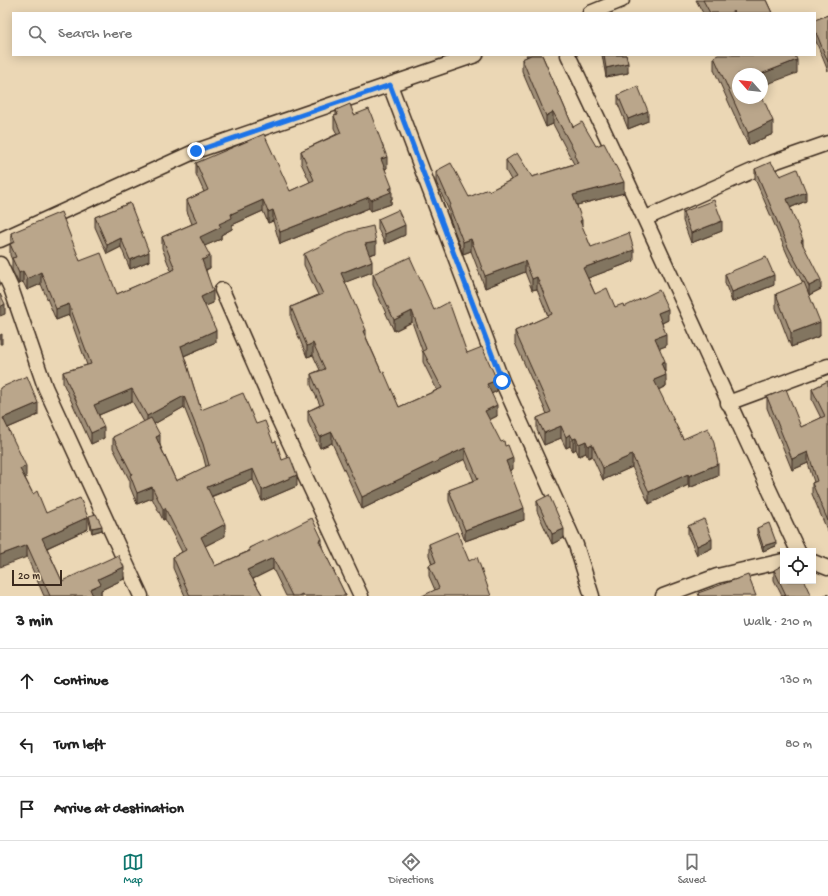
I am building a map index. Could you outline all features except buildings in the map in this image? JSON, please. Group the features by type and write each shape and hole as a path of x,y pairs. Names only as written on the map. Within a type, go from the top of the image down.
{"street":[{"path":"592,12 622,0"},
{"path":"0,240 196,151 473,56"},
{"path":"568,56 646,218 728,403 797,548"},
{"path":"390,85 502,381 576,545 592,596"},
{"path":"646,218 768,164 828,143"},
{"path":"0,264 11,288 45,387 142,596"},
{"path":"222,290 279,420 361,596"},
{"path":"728,403 828,366"},
{"path":"663,596 717,576 780,562"},
{"path":"816,563 828,568"}],"route":[{"path":"196,151 390,85 502,381"}]}
